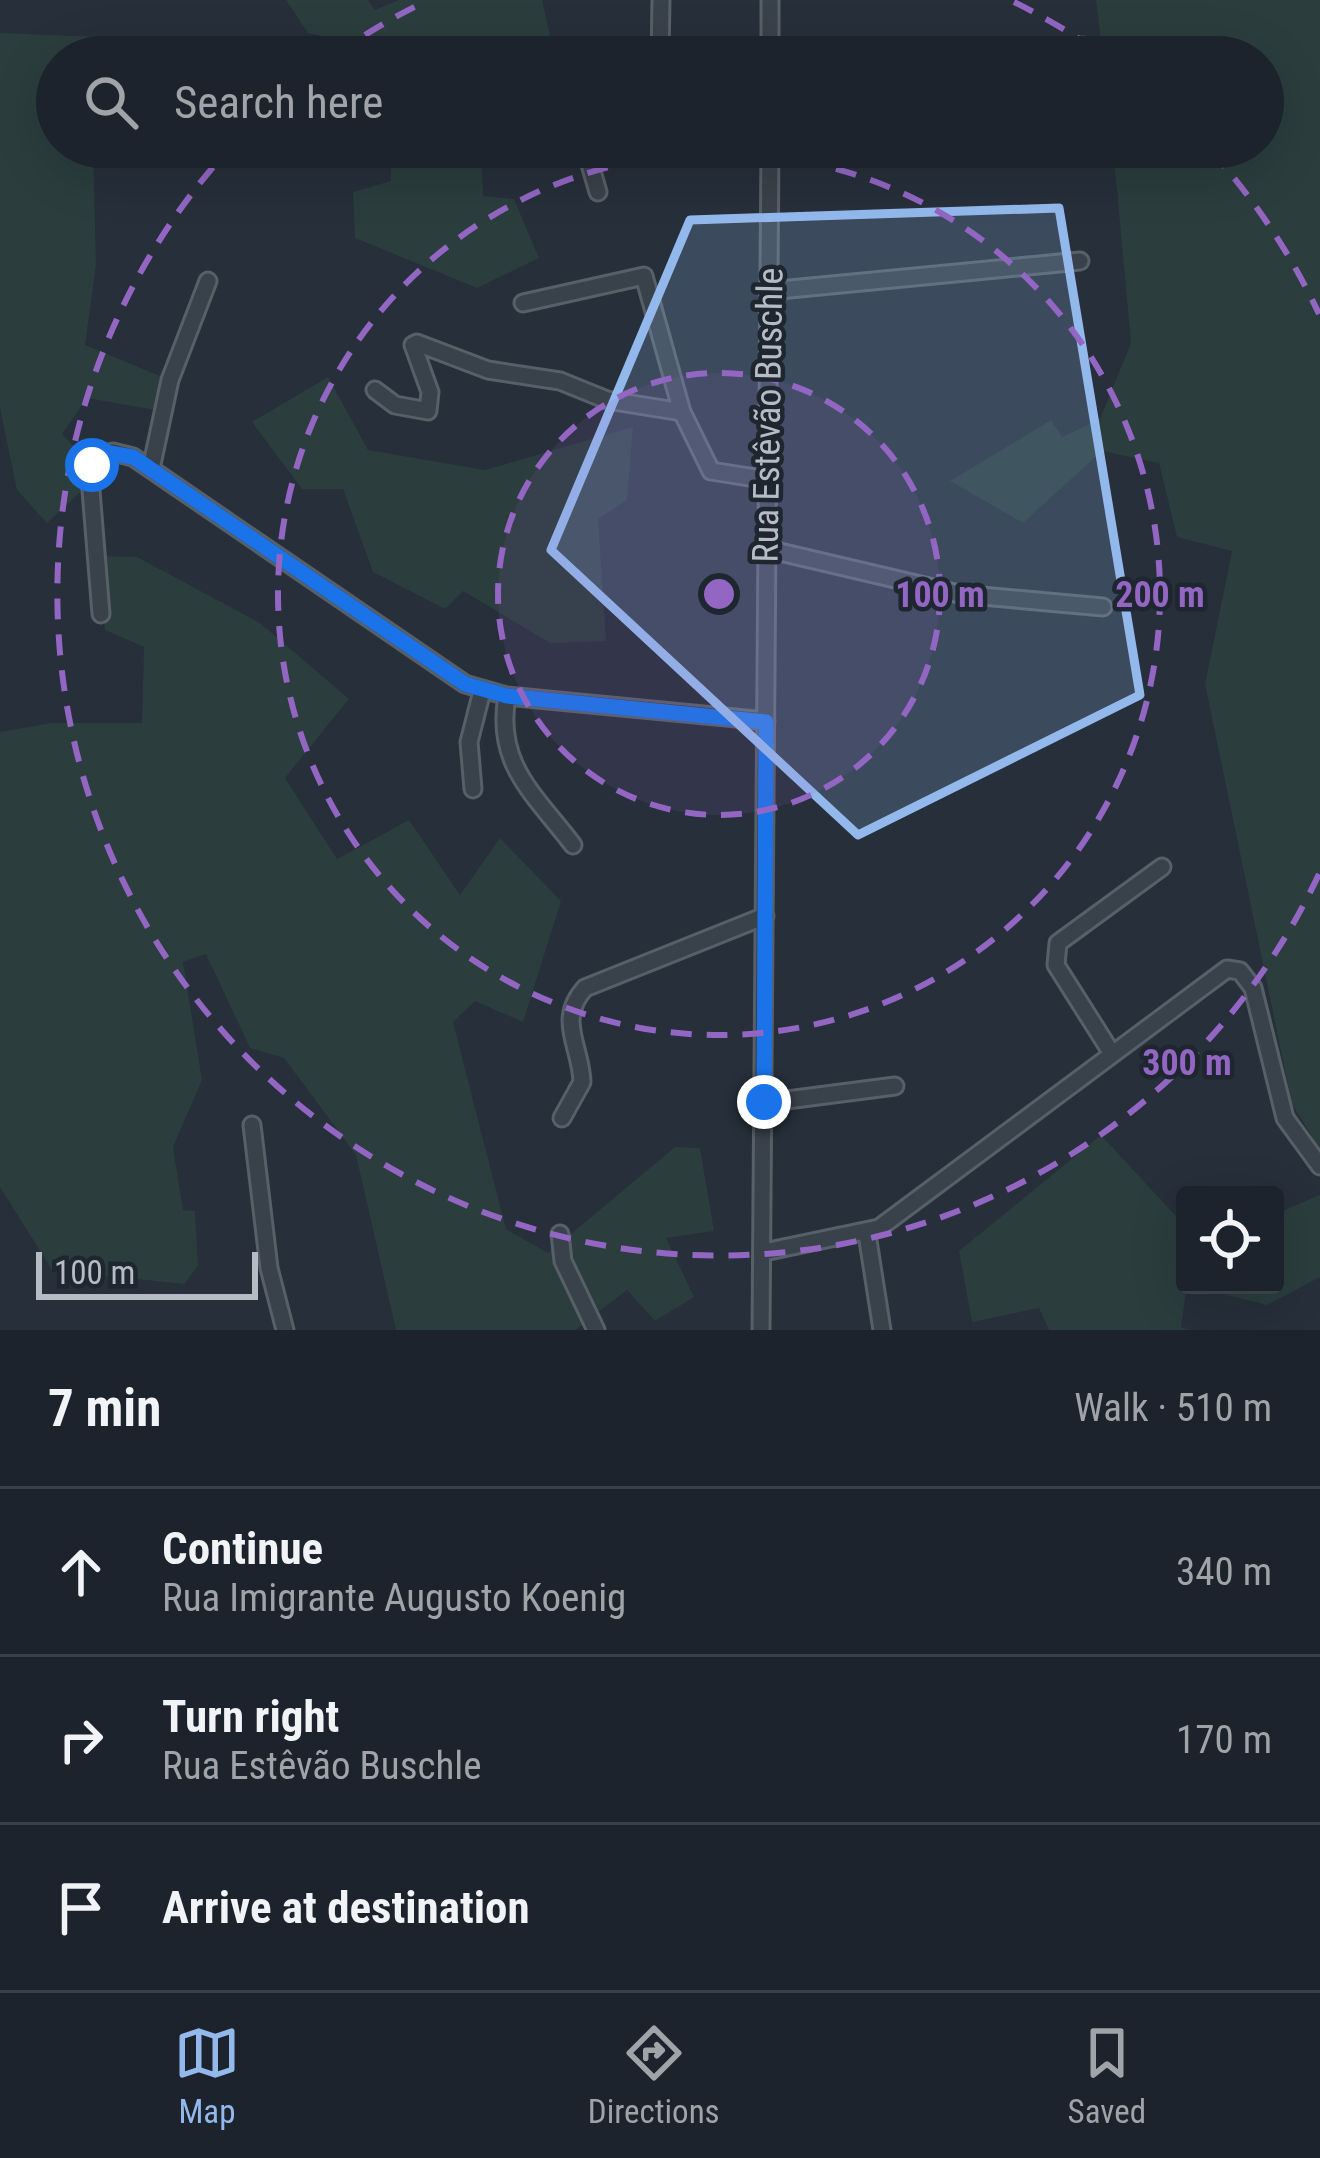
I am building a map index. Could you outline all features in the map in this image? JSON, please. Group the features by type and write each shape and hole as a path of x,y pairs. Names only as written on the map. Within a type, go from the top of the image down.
{"street":[{"path":"661,0 661,36"},
{"path":"770,0 770,36"},
{"path":"591,168 598,192"},
{"name":"Rua Estêvão Buschle","path":"761,1330 770,168"},
{"path":"769,291 1080,261"},
{"path":"523,303 644,276 682,412 711,471 768,480"},
{"path":"151,469 170,380 208,281"},
{"path":"375,390 395,405 428,411 430,392 415,343 488,370 560,381 607,400 682,412"},
{"path":"101,614 88,498 95,456 113,452 151,469 428,663 482,691 766,722"},
{"path":"767,549 959,594 1103,608"},
{"path":"473,789 469,742 482,691"},
{"path":"507,696 502,731 507,753 573,845"},
{"path":"1111,1052 1056,965 1054,952 1058,943 1162,868"},
{"path":"562,1118 582,1082 569,1021 573,1003 585,988 765,916"},
{"path":"764,1252 867,1234 1215,974 1240,971 1253,988 1285,1118 1320,1166"},
{"path":"764,1102 895,1086"},
{"path":"252,1125 269,1268 286,1330"},
{"path":"560,1234 562,1261 596,1330"},
{"path":"867,1234 882,1330"}],"highlighted area":[{"path":"1059,208 1140,695 858,835 551,550 690,220"}],"shaded area":[{"path":"286,0 368,0 375,10 399,0 542,0 550,36 322,36 308,33"},
{"path":"1096,0 1320,0 1320,1150 1292,1104 1205,684 1232,551 1177,537 1159,463 1102,451 1023,523 950,481 1051,420 1062,437 1100,419 1131,343 1115,168 1284,168 1284,36 1100,36"},
{"path":"0,33 76,36 36,36 36,168 94,168 96,265 85,345 170,380 161,411 87,398 62,434 92,465 89,484 47,523 17,490 0,408"},
{"path":"391,168 482,168 483,196 514,199 539,258 477,288 355,238 353,192 391,181"},
{"path":"328,377 368,450 485,470 633,427 627,500 598,519 606,641 550,643 463,591 445,609 373,572 343,489 302,489 252,422"},
{"path":"93,556 137,557 260,623 349,699 285,778 337,859 409,820 460,895 500,838 561,901 523,1022 475,1001 453,1022 506,1229 548,1253 675,1147 700,1148 714,1231 666,1238 694,1297 655,1321 627,1290 575,1330 396,1330 356,1155 284,1058 250,1048 206,954 183,962 202,1080 173,1147 183,1210 195,1211 198,1266 184,1284 52,1270 0,1187 0,732 51,723 142,723 144,647 105,630"},
{"path":"1101,1135 1176,1216 1176,1294 1186,1294 1181,1327 1190,1330 1049,1330 1039,1308 972,1322 959,1251"},
{"path":"1320,1195 1320,1277 1267,1305 1223,1294 1284,1294 1284,1210"}],"route":[{"path":"92,465 95,456 104,452 133,457 428,663 482,691 766,722 764,1102"}]}
